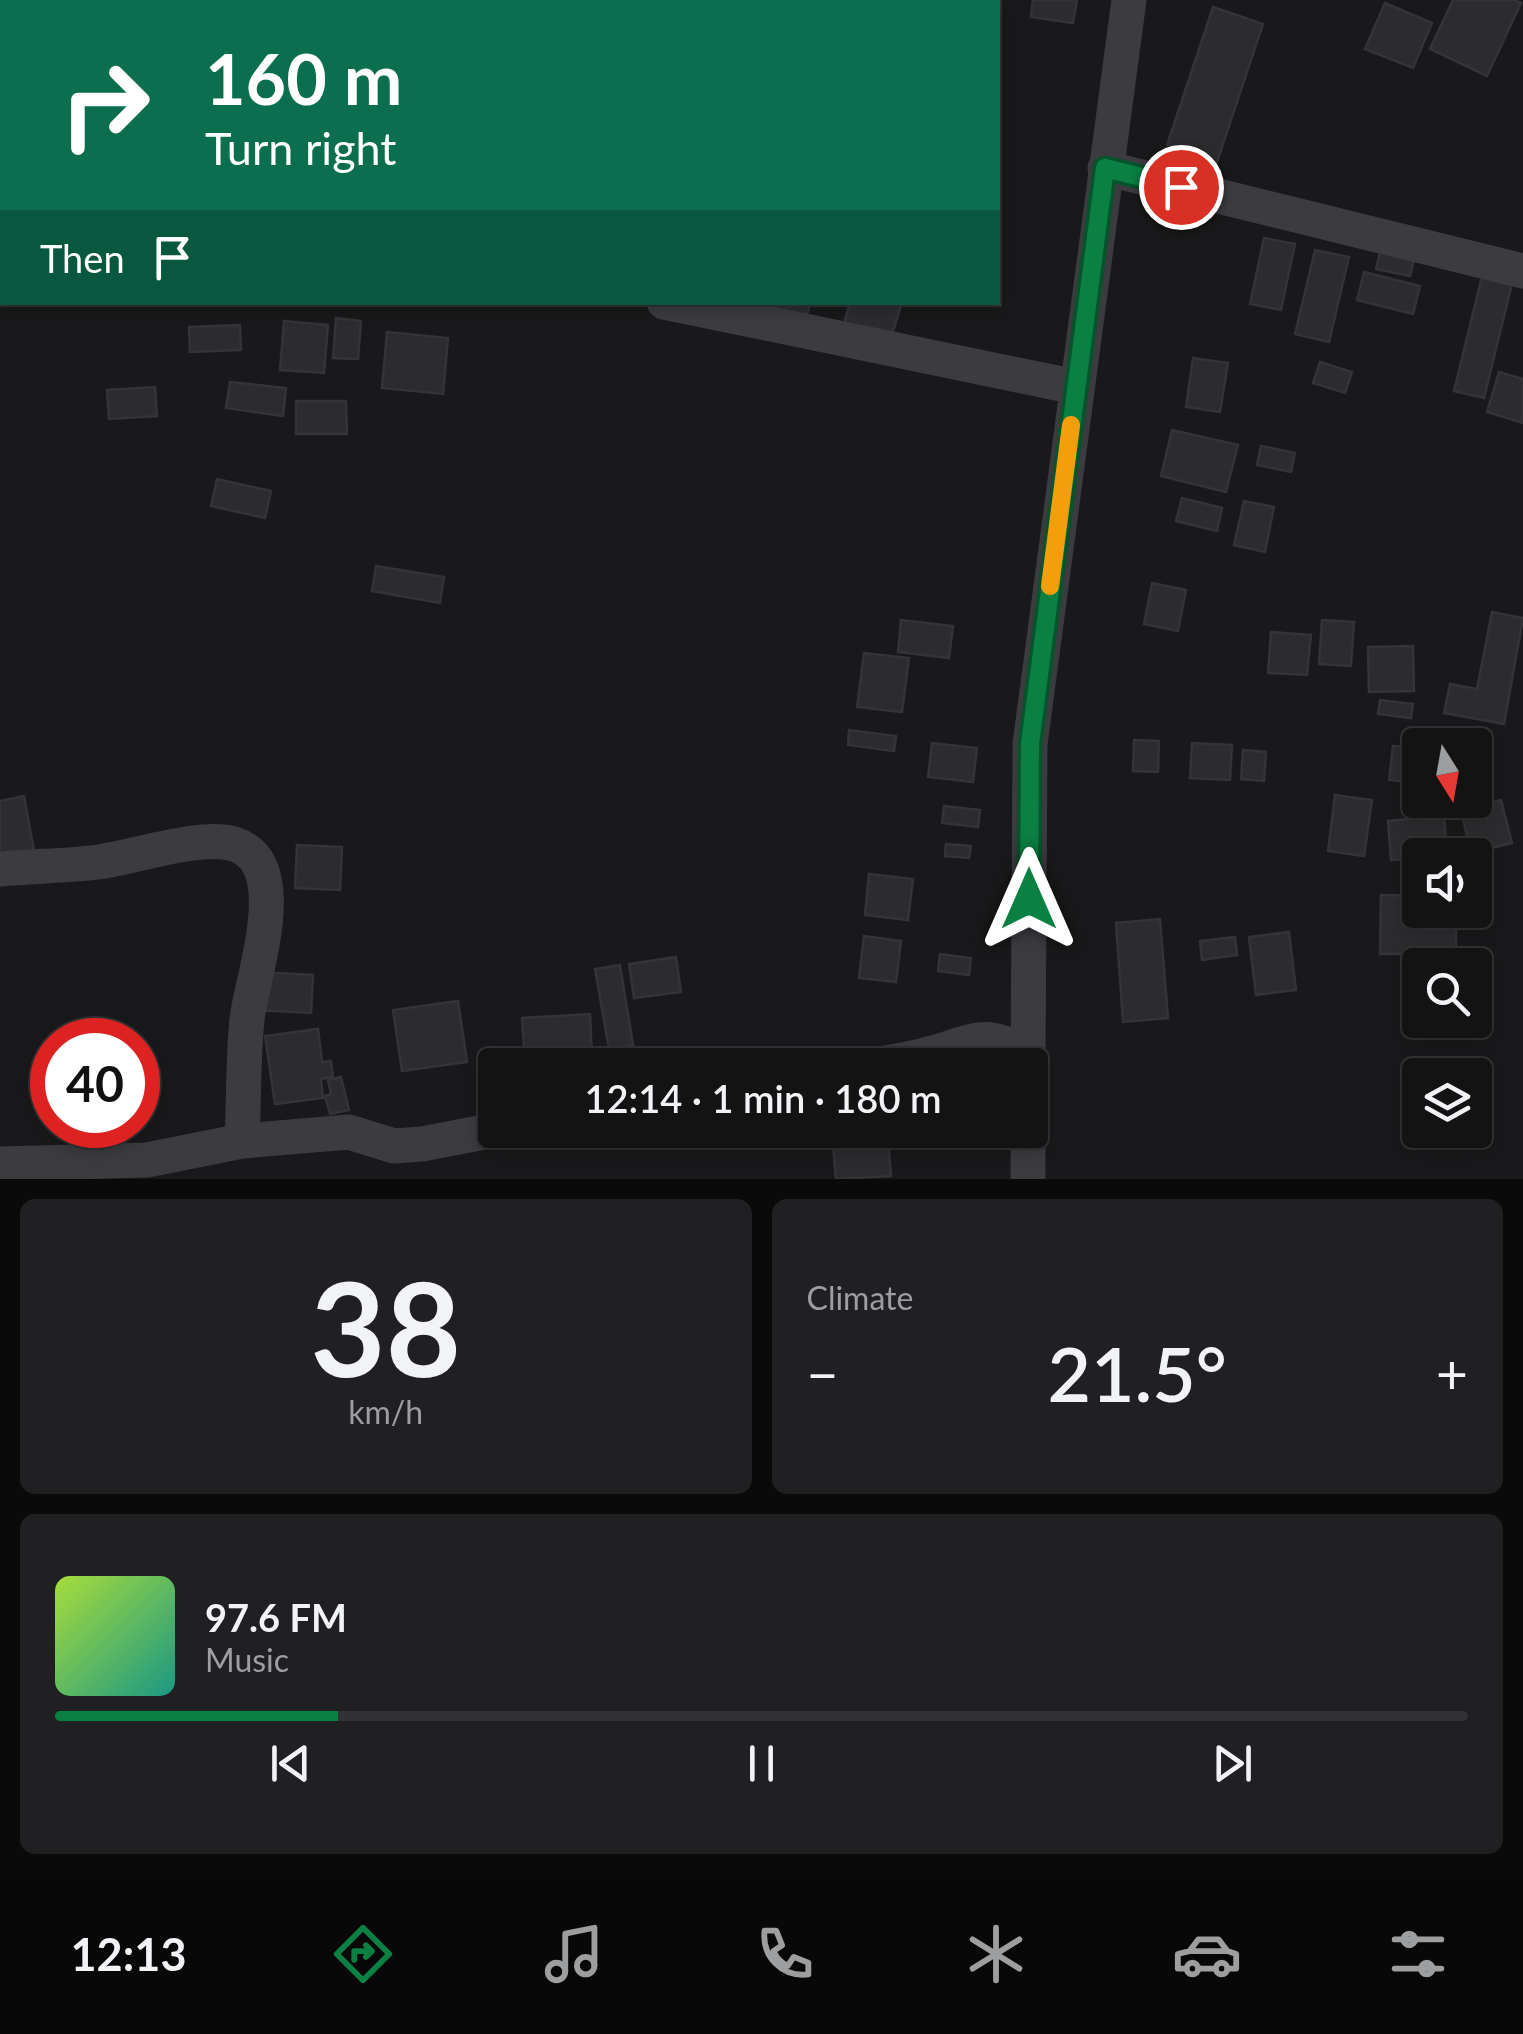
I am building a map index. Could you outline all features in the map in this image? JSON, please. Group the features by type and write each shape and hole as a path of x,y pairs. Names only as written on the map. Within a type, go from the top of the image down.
{"street":[{"path":"1028,1048 1030,744 1130,0"},
{"path":"1105,168 1523,271"},
{"path":"679,305 1076,387"},
{"path":"0,869 97,862 217,842 234,844 250,852 262,872 268,916 247,1017 242,1141"},
{"path":"946,1048 987,1038 1013,1048"},
{"path":"0,1164 147,1160 242,1141 348,1132 394,1146 478,1133"},
{"path":"1028,1148 1028,1179"}],"building":[{"path":"1033,0 1077,0 1073,23 1031,17"},
{"path":"1453,0 1521,3 1487,76 1430,49"},
{"path":"1385,3 1432,23 1413,68 1365,49"},
{"path":"1213,7 1263,24 1217,162 1167,145"},
{"path":"1264,238 1295,244 1281,310 1250,304"},
{"path":"1382,244 1416,252 1410,276 1376,269"},
{"path":"1315,250 1349,257 1329,342 1295,334"},
{"path":"1364,272 1420,286 1413,314 1357,300"},
{"path":"1483,272 1513,280 1484,398 1454,391"},
{"path":"775,305 810,305 805,320 774,309"},
{"path":"849,305 901,305 891,338 844,324"},
{"path":"336,318 361,321 358,359 333,358"},
{"path":"284,321 328,325 324,373 280,370"},
{"path":"240,325 241,350 190,352 189,327"},
{"path":"387,332 448,338 443,394 382,388"},
{"path":"1193,358 1228,363 1220,412 1186,407"},
{"path":"1320,362 1352,372 1345,393 1313,383"},
{"path":"1499,372 1523,379 1523,423 1487,412"},
{"path":"230,382 286,388 283,416 226,408"},
{"path":"155,387 157,416 109,419 107,390"},
{"path":"296,401 346,401 347,434 296,434"},
{"path":"1172,430 1238,445 1226,492 1161,476"},
{"path":"1261,446 1295,453 1291,472 1257,465"},
{"path":"217,479 271,491 265,518 211,506"},
{"path":"1182,498 1222,508 1217,531 1176,521"},
{"path":"1244,501 1274,507 1265,552 1234,545"},
{"path":"376,566 444,577 440,603 372,591"},
{"path":"1152,583 1186,590 1178,631 1144,624"},
{"path":"1492,612 1523,618 1504,724 1444,713 1450,684 1477,689"},
{"path":"901,620 953,626 949,658 898,652"},
{"path":"1322,620 1354,622 1351,666 1319,664"},
{"path":"1271,632 1311,635 1307,675 1268,673"},
{"path":"1413,646 1414,691 1369,692 1368,647"},
{"path":"864,653 909,658 902,712 857,707"},
{"path":"1380,700 1413,704 1411,718 1378,714"},
{"path":"849,730 896,736 894,751 848,745"},
{"path":"1134,740 1159,741 1158,772 1133,771"},
{"path":"932,743 977,748 973,782 928,777"},
{"path":"1192,743 1232,745 1230,780 1190,778"},
{"path":"1393,746 1402,747 1402,781 1389,780"},
{"path":"1243,750 1266,752 1264,781 1241,779"},
{"path":"1335,795 1372,800 1364,856 1328,851"},
{"path":"24,796 34,851 0,857 0,801"},
{"path":"1501,800 1512,843 1492,848 1492,838 1468,838 1463,818 1492,818 1492,802"},
{"path":"944,806 980,810 978,827 942,823"},
{"path":"1444,818 1446,838 1402,838 1402,859 1391,860 1388,821"},
{"path":"946,844 971,846 969,858 945,856"},
{"path":"297,845 342,847 340,890 295,888"},
{"path":"869,874 913,879 908,920 865,915"},
{"path":"1381,895 1402,896 1402,928 1456,928 1456,948 1402,948 1402,954 1380,954"},
{"path":"1160,919 1168,1018 1123,1022 1116,923"},
{"path":"1289,932 1296,990 1256,995 1249,937"},
{"path":"864,936 901,941 896,982 859,978"},
{"path":"1235,937 1237,955 1202,960 1200,941"},
{"path":"940,954 971,958 969,975 938,971"},
{"path":"676,957 681,992 634,998 629,964"},
{"path":"620,965 633,1045 609,1048 595,969"},
{"path":"258,972 313,975 311,1013 256,1010"},
{"path":"458,1001 467,1062 402,1071 393,1010"},
{"path":"590,1014 592,1048 524,1048 522,1018"},
{"path":"318,1029 322,1062 331,1061 333,1077 321,1079 323,1098 275,1104 265,1036"},
{"path":"341,1077 349,1110 330,1114 325,1096 331,1094 328,1080"},
{"path":"833,1148 889,1148 891,1176 836,1179"}],"slow traffic":[{"path":"1050,586 1071,425"}],"route":[{"path":"1029,899 1030,744 1105,168 1181,187"}]}
